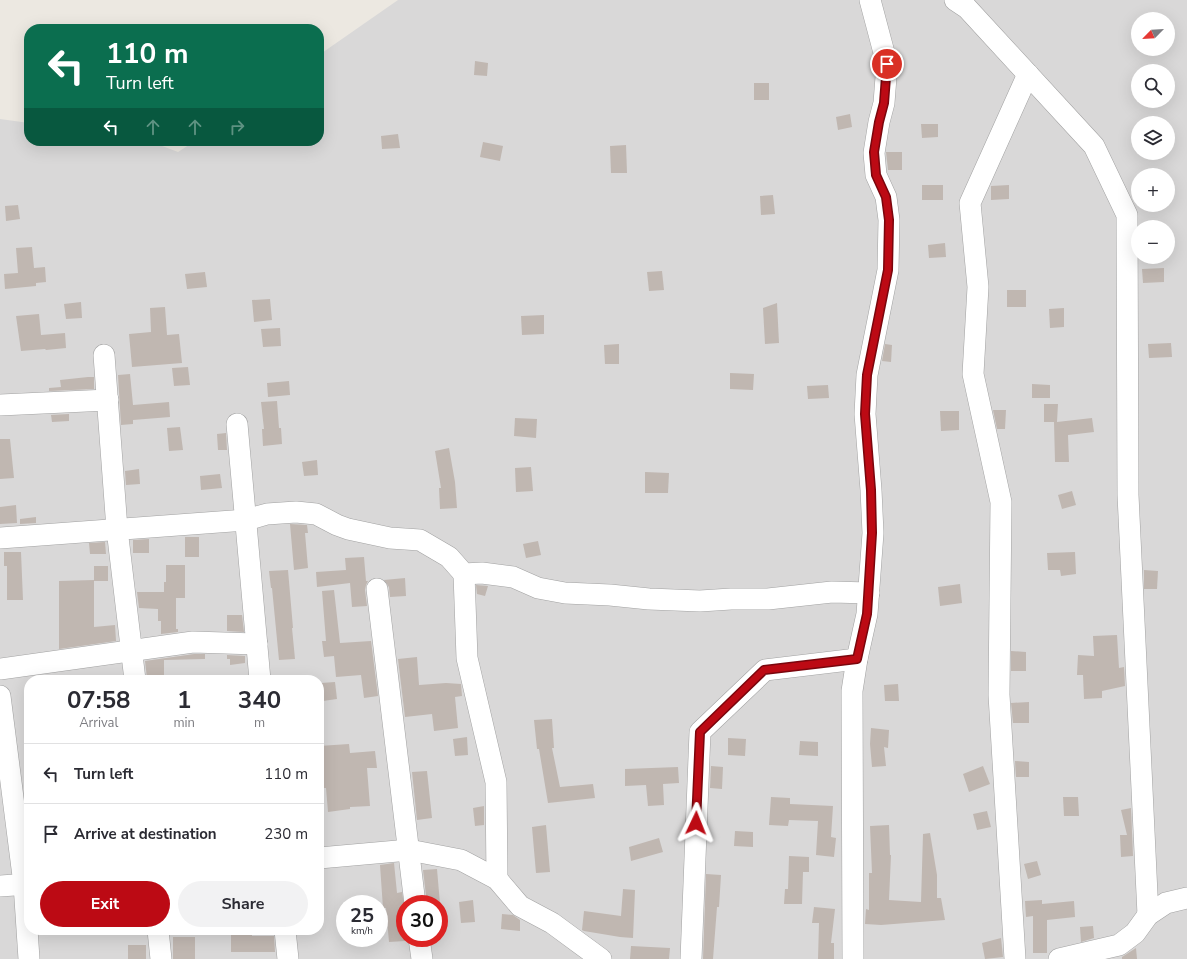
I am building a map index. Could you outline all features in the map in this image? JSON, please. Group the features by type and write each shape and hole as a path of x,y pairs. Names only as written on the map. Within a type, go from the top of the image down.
{"street":[{"path":"853,959 852,691 857,659 867,614 872,533 871,490 865,414 867,375 888,270 889,220 886,197 876,175 874,152 884,103 887,64 870,0"},
{"path":"955,0 967,8 1094,146 1126,215 1128,495 1148,915"},
{"path":"1015,959 999,695 1001,502 972,374 978,287 970,203 1028,74"},
{"path":"104,355 117,529 134,675"},
{"path":"0,405 108,400"},
{"path":"237,424 260,675"},
{"path":"0,538 246,520 267,514 302,512 316,514 337,525 390,538 420,540 449,557 464,574 467,658 496,782 498,879"},
{"path":"464,574 482,573 513,577 538,588 565,593 610,595 649,599 700,601 768,599 832,592 869,593"},
{"path":"377,589 414,895"},
{"path":"0,669 193,642 257,644"},
{"path":"692,959 700,732 764,670 857,659"},
{"path":"0,696 24,863"},
{"path":"324,858 409,850 461,860 498,879 520,906 552,923 600,959"},
{"path":"0,886 24,884"},
{"path":"1059,959 1119,945 1135,933 1148,915 1166,903 1187,898"},
{"path":"28,935 29,959"},
{"path":"159,935 161,959"},
{"path":"286,935 288,959"},
{"path":"420,947 422,959"}],"shaded area":[{"path":"398,0 1187,0 1187,959 0,959 0,119 24,122 24,146 162,146 178,152 187,146 324,146 324,52"}],"building":[{"path":"475,61 488,63 487,76 474,75"},
{"path":"754,83 769,83 769,100 754,100"},
{"path":"850,114 852,127 838,130 836,117"},
{"path":"921,124 938,124 938,137 922,138"},
{"path":"398,134 400,148 382,149 381,136"},
{"path":"483,142 503,146 500,161 480,157"},
{"path":"626,145 627,173 611,173 610,146"},
{"path":"886,152 902,152 902,170 888,170"},
{"path":"922,185 943,185 943,200 922,200"},
{"path":"1009,185 1009,199 991,200 991,186"},
{"path":"773,195 775,214 761,215 760,196"},
{"path":"18,205 20,219 6,221 5,206"},
{"path":"945,243 946,257 929,258 928,245"},
{"path":"32,247 34,268 45,267 46,282 36,283 36,286 5,289 4,274 18,273 16,248"},
{"path":"1164,268 1164,282 1143,283 1142,269"},
{"path":"662,271 664,290 649,291 647,272"},
{"path":"205,272 207,287 187,289 185,274"},
{"path":"1007,290 1026,290 1026,307 1007,307"},
{"path":"270,299 272,320 254,322 252,300"},
{"path":"81,302 82,318 66,319 64,304"},
{"path":"777,303 779,343 765,344 763,308"},
{"path":"165,307 167,335 179,334 182,363 132,367 129,334 151,332 150,308"},
{"path":"1064,308 1064,327 1050,328 1049,309"},
{"path":"39,314 41,335 65,333 66,348 21,351 16,316"},
{"path":"544,315 544,334 522,335 521,316"},
{"path":"280,328 281,346 263,347 261,329"},
{"path":"1171,343 1172,357 1149,358 1148,344"},
{"path":"619,344 619,364 605,364 604,345"},
{"path":"885,344 892,345 891,362 882,361"},
{"path":"188,367 190,385 174,386 172,368"},
{"path":"730,373 754,374 753,390 730,389"},
{"path":"130,374 133,405 169,402 170,417 133,420 133,424 121,425 118,375"},
{"path":"94,377 94,389 49,391 49,388 61,387 60,380"},
{"path":"289,381 290,395 268,397 267,383"},
{"path":"1032,384 1050,385 1050,398 1032,398"},
{"path":"828,385 829,398 808,399 807,386"},
{"path":"277,401 282,444 263,446 262,429 264,429 261,402"},
{"path":"1044,404 1058,404 1057,422 1092,418 1094,432 1068,435 1069,462 1055,462 1054,422 1044,422"},
{"path":"993,410 1006,410 1005,429 997,429"},
{"path":"940,411 959,411 959,430 941,431"},
{"path":"69,414 69,421 52,422 51,415"},
{"path":"515,418 537,419 536,438 514,436"},
{"path":"180,427 183,450 169,451 167,428"},
{"path":"226,433 227,450 218,450 217,434"},
{"path":"0,439 10,439 14,478 0,479"},
{"path":"449,448 455,482 457,508 440,509 439,488 441,488 435,451"},
{"path":"317,460 318,475 304,476 302,462"},
{"path":"531,467 533,491 516,492 515,468"},
{"path":"139,469 140,484 126,485 125,471"},
{"path":"645,472 669,473 668,493 645,493"},
{"path":"220,474 222,488 201,490 200,476"},
{"path":"1072,491 1076,505 1062,509 1058,495"},
{"path":"16,505 17,523 0,524 0,507"},
{"path":"36,517 36,523 20,524 20,519"},
{"path":"290,524 307,525 308,533 305,533 308,568 294,570"},
{"path":"185,537 199,537 199,557 185,557"},
{"path":"149,539 149,553 133,553 133,540"},
{"path":"538,541 541,555 526,558 523,544"},
{"path":"105,542 106,554 90,554 89,543"},
{"path":"4,552 21,552 23,600 7,600 7,566 4,566"},
{"path":"1075,552 1076,574 1061,576 1060,570 1048,570 1047,553"},
{"path":"364,557 366,581 368,581 365,590 367,606 352,607 350,583 317,587 316,572 346,570 345,558"},
{"path":"166,565 185,565 185,598 176,598 176,629 178,629 178,632 161,634 161,621 158,621 158,609 139,608 137,592 164,592 164,582 166,582"},
{"path":"94,566 108,566 108,581 94,581"},
{"path":"288,570 295,659 279,660 269,571"},
{"path":"1144,570 1158,571 1157,589 1144,589"},
{"path":"405,578 406,596 390,597 389,587 384,580"},
{"path":"94,580 94,627 115,625 116,641 59,649 59,581"},
{"path":"960,584 962,603 940,606 938,587"},
{"path":"476,585 488,586 485,596 477,594"},
{"path":"334,590 340,643 371,641 378,696 364,698 361,675 336,677 334,656 324,657 322,641 326,641 322,591"},
{"path":"227,615 242,615 244,632 227,631"},
{"path":"1117,635 1119,668 1124,667 1125,686 1102,691 1102,698 1084,699 1083,675 1077,675 1078,655 1094,656 1093,636"},
{"path":"1011,651 1026,652 1026,671 1011,671"},
{"path":"194,654 205,654 205,659 164,660 164,675 147,675 145,661"},
{"path":"227,655 245,656 245,663 230,665 230,659 227,659"},
{"path":"417,657 419,685 446,683 461,684 462,696 455,697 458,728 434,731 432,714 405,717 398,659"},
{"path":"335,682 337,699 324,701 324,683"},
{"path":"898,684 899,701 885,701 884,685"},
{"path":"1029,702 1029,723 1013,723 1011,703"},
{"path":"552,719 554,748 552,748 560,787 593,784 595,798 548,803 539,749 537,749 534,720"},
{"path":"871,728 889,730 888,748 884,747 886,766 872,767 870,744"},
{"path":"467,737 468,755 455,756 453,739"},
{"path":"728,738 746,739 745,756 728,755"},
{"path":"800,741 818,742 818,756 799,755"},
{"path":"349,744 350,753 375,751 377,768 367,768 370,806 350,807 350,809 328,812 326,788 324,788 324,746"},
{"path":"1015,761 1029,762 1029,777 1016,777"},
{"path":"711,766 723,767 722,789 710,788"},
{"path":"983,766 990,784 969,792 963,774"},
{"path":"678,767 679,783 663,784 664,805 648,806 646,785 625,786 625,769"},
{"path":"427,771 432,818 417,820 412,772"},
{"path":"771,797 790,798 790,804 833,806 831,837 836,838 834,857 816,855 818,821 789,820 788,826 769,825"},
{"path":"1063,797 1078,797 1079,816 1064,816"},
{"path":"484,806 484,825 475,826 473,808"},
{"path":"1131,808 1133,856 1121,857 1120,835 1127,835 1121,810"},
{"path":"987,811 991,827 977,830 973,814"},
{"path":"546,825 550,872 536,873 532,827"},
{"path":"889,825 891,855 889,900 921,902 923,834 930,833 937,875 937,898 941,898 945,920 881,925 865,924 866,909 869,910 869,873 872,873 870,826"},
{"path":"735,831 753,832 753,847 734,846"},
{"path":"659,838 663,852 631,861 629,847"},
{"path":"789,856 809,857 809,872 803,872 802,904 784,904 785,889 788,889"},
{"path":"1037,861 1041,875 1028,879 1024,864"},
{"path":"394,863 397,893 402,892 402,895 396,895 396,942 389,942 388,895 382,895 380,865"},
{"path":"437,869 439,895 426,895 423,870"},
{"path":"706,874 721,875 713,959 703,959"},
{"path":"623,889 635,890 633,938 582,930 584,911 621,916"},
{"path":"473,900 475,922 461,923 459,902"},
{"path":"1042,900 1042,904 1074,901 1075,917 1047,920 1047,953 1033,953 1033,916 1026,917 1025,901"},
{"path":"814,907 835,909 831,943 834,943 834,959 818,959 819,923 812,923"},
{"path":"502,914 513,915 520,920 520,931 501,929"},
{"path":"1093,926 1094,938 1081,942 1080,927"},
{"path":"231,935 274,936 275,952 231,952"},
{"path":"173,937 195,937 195,959 173,959"},
{"path":"1001,938 1003,957 985,959 982,943"},
{"path":"128,945 146,945 146,959 128,959"},
{"path":"631,946 670,948 669,959 630,959"},
{"path":"1136,948 1137,959 1122,959 1122,957"}],"route":[{"path":"696,823 700,732 764,670 857,659 867,614 872,533 871,490 865,414 867,375 888,270 889,220 886,197 876,175 874,152 884,103 887,64"}]}
